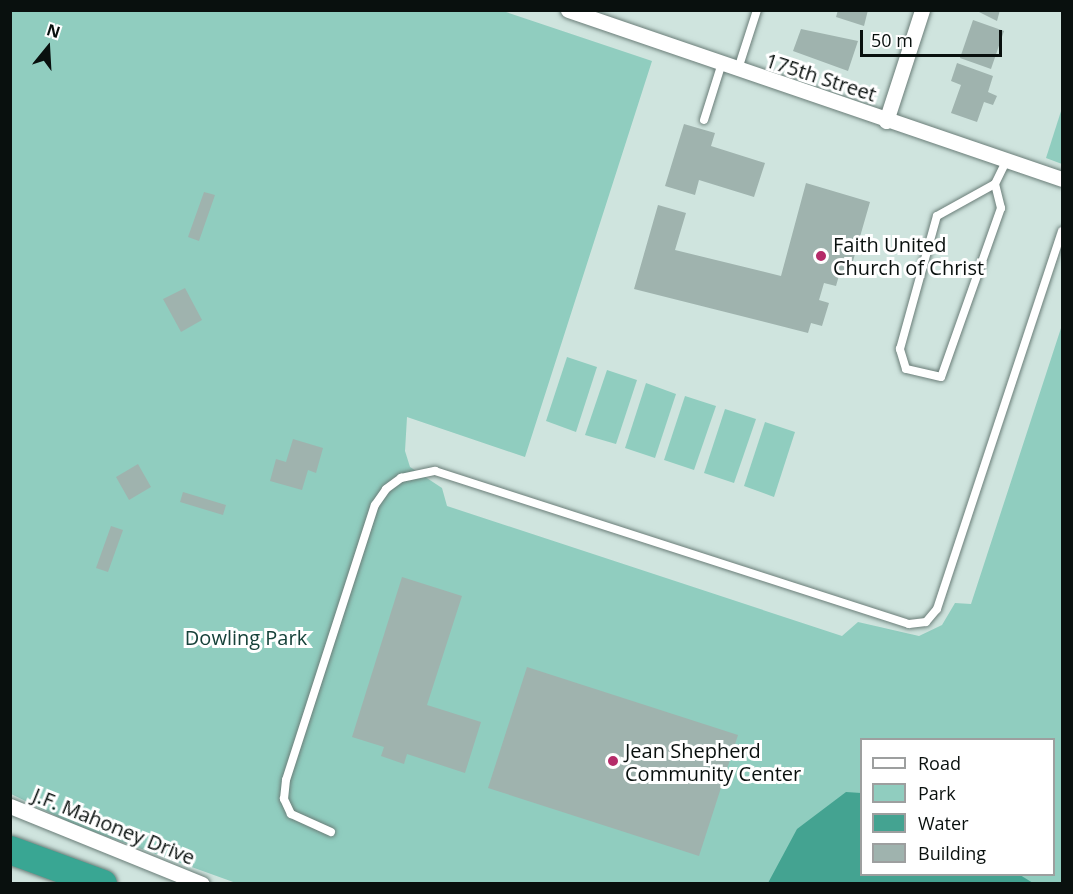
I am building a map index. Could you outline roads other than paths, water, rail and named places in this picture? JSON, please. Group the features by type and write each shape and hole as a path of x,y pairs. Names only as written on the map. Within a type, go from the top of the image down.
{"highway":[{"path":"10,840 99,882"},
{"path":"10,850 99,882"}],"street":[{"name":"175th Street","path":"568,10 591,16 722,66 1062,179"},
{"path":"886,121 922,10"},
{"name":"J.F. Mahoney Drive","path":"10,806 202,884"}],"lane":[{"path":"737,71 757,10"},
{"path":"704,120 722,66"},
{"path":"995,184 1001,208 941,377 906,369 900,349 937,216 995,184 1006,161"},
{"path":"331,832 291,814 284,799 286,780 375,505 386,489 401,478 435,471 909,624 926,622 937,609 1062,231"}],"water":[{"path":"846,792 860,793 860,876 1022,876 1033,883 768,883 797,829"}],"place":[{"name":"Faith United Church of Christ","path":"821,256"},
{"name":"Jean Shepherd Community Center","path":"613,761"}],"park label":[{"name":"Dowling Park","path":"246,637"}]}
